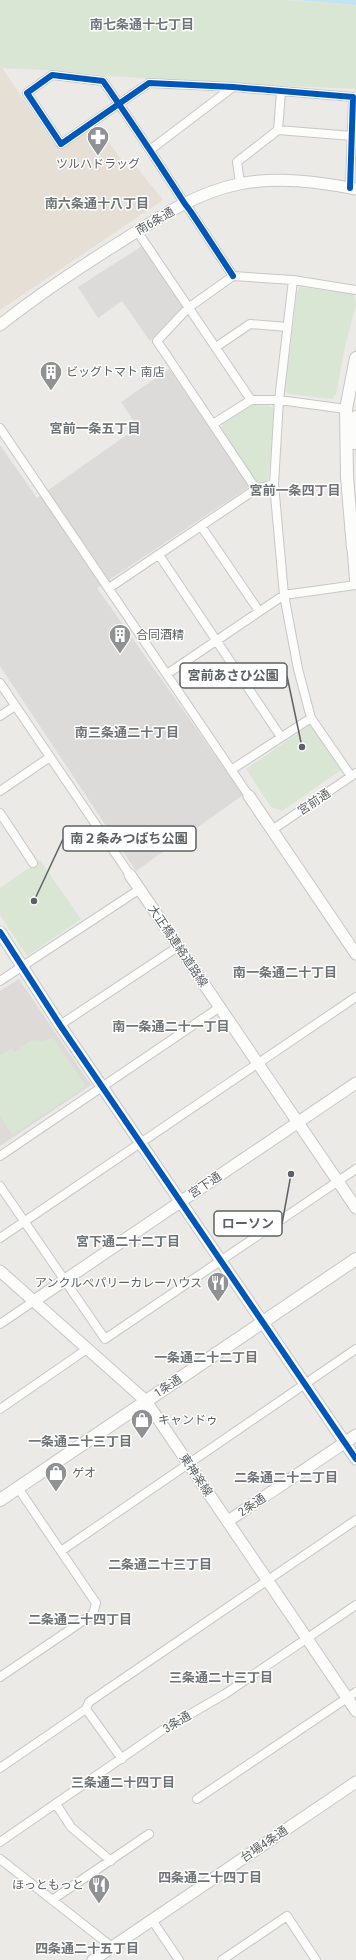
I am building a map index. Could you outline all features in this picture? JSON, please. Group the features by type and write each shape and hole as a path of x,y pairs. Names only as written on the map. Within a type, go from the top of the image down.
{"main road":[{"path":"356,358 346,409 348,491 356,580"},
{"path":"353,548 352,477 356,417"},
{"name":"1条通","path":"0,1500 356,1259"}],"street":[{"path":"233,276 119,103 103,81 52,75 27,93 61,144 119,103 148,83 232,87 353,97 353,188"},
{"path":"150,150 232,87"},
{"path":"278,130 281,92"},
{"path":"240,183 237,162 278,130 352,136"},
{"name":"南6条通","path":"0,325 55,283 137,231 185,204 216,189 240,183 292,180 353,188"},
{"path":"137,231 251,400"},
{"path":"256,489 157,341 188,308 233,276 293,280 356,290"},
{"path":"293,280 279,400 274,484 284,595 298,669 311,718 354,775"},
{"path":"216,347 250,324 287,327"},
{"path":"213,424 251,400 279,400 346,409"},
{"path":"0,428 356,954"},
{"path":"109,588 256,489 274,484"},
{"path":"201,526 259,611"},
{"path":"158,554 282,738"},
{"path":"167,674 284,595 356,586"},
{"name":"大正橋連絡道路線","path":"0,684 356,1208"},
{"path":"0,716 15,706"},
{"path":"231,770 311,718"},
{"path":"0,791 50,757"},
{"name":"宮前通","path":"272,830 354,775"},
{"path":"0,813 33,863"},
{"path":"0,981 140,889"},
{"path":"0,932 60,1025 356,1459"},
{"path":"60,1025 179,946"},
{"path":"0,1238 141,1144 356,997"},
{"path":"0,1156 220,1007"},
{"name":"宮下通","path":"34,1301 356,1082"},
{"path":"0,1186 105,1339 356,1169"},
{"name":"東神楽線","path":"0,1271 146,1401 307,1638 352,1695 356,1711"},
{"path":"0,1324 34,1301"},
{"path":"0,1409 88,1349"},
{"path":"61,1551 356,1349"},
{"name":"2条通","path":"228,1521 356,1435"},
{"path":"0,1677 93,1614 96,1603 18,1488"},
{"path":"0,1768 86,1709 89,1702 356,1520"},
{"name":"3条通","path":"0,1842 161,1731 225,1694 356,1605"},
{"path":"197,1799 352,1695"},
{"path":"86,1709 122,1759"},
{"name":"台場4条通","path":"93,1960 356,1782"},
{"path":"56,1804 71,1827 111,1861"},
{"path":"52,1900 149,1834"},
{"path":"0,1859 112,1947"},
{"path":"222,1960 286,1916 316,1960"},
{"path":"152,1920 179,1960"}],"shaded area":[{"path":"0,68 2,68 56,146 92,119 128,169 135,165 163,200 0,310"},
{"path":"142,246 183,306 150,341 122,301 98,318 78,287"},
{"path":"169,369 250,486 97,588 243,795 136,871 0,666 0,445 37,498 138,427 121,402"},
{"path":"19,979 91,1085 0,1146 0,991"}],"green space":[{"path":"0,0 286,0 356,5 356,89 196,82 64,71 0,68"},
{"path":"300,287 354,294 356,305 345,346 336,394 332,399 289,394 285,391 297,292"},
{"path":"251,404 270,406 275,410 268,482 259,485 221,428 223,423"},
{"path":"310,725 341,770 282,811 271,807 246,769"},
{"path":"40,860 81,919 27,956 0,915 0,888"},
{"path":"53,1038 86,1086 12,1135 0,1116 0,1055 12,1048 15,1052 32,1040 43,1041"}],"water":[{"path":"295,0 356,0 356,5"}],"cycle path":[{"path":"233,276 124,111 113,96 103,81 52,75 27,93 61,144 149,83 233,87 353,97 350,188"},
{"path":"0,932 60,1025 356,1459"}],"place":[{"name":"ツルハドラッグ","path":"98,156"},
{"name":"ビッグトマト 南店","path":"51,392"},
{"name":"合同酒精","path":"120,654"},
{"name":"宮前あさひ公園","path":"302,747"},
{"name":"南２条みつばち公園","path":"34,901"},
{"name":"ローソン","path":"291,1174"},
{"name":"アンクルぺパリーカレーハウス","path":"218,1302"},
{"name":"キャンドゥ","path":"142,1440"},
{"name":"ゲオ","path":"56,1492"},
{"name":"ほっともっと","path":"99,1904"}],"district":[{"name":"南七条通十七丁目","path":"142,24"},
{"name":"南六条通十八丁目","path":"97,203"},
{"name":"宮前一条五丁目","path":"95,428"},
{"name":"宮前一条四丁目","path":"295,490"},
{"name":"南三条通二十丁目","path":"127,732"},
{"name":"南一条通二十丁目","path":"285,972"},
{"name":"南一条通二十一丁目","path":"171,1026"},
{"name":"宮下通二十二丁目","path":"128,1241"},
{"name":"一条通二十二丁目","path":"206,1357"},
{"name":"一条通二十三丁目","path":"80,1441"},
{"name":"二条通二十二丁目","path":"286,1477"},
{"name":"二条通二十三丁目","path":"160,1564"},
{"name":"二条通二十四丁目","path":"80,1619"},
{"name":"三条通二十三丁目","path":"221,1677"},
{"name":"三条通二十四丁目","path":"123,1782"},
{"name":"四条通二十四丁目","path":"210,1877"},
{"name":"四条通二十五丁目","path":"87,1948"}]}
